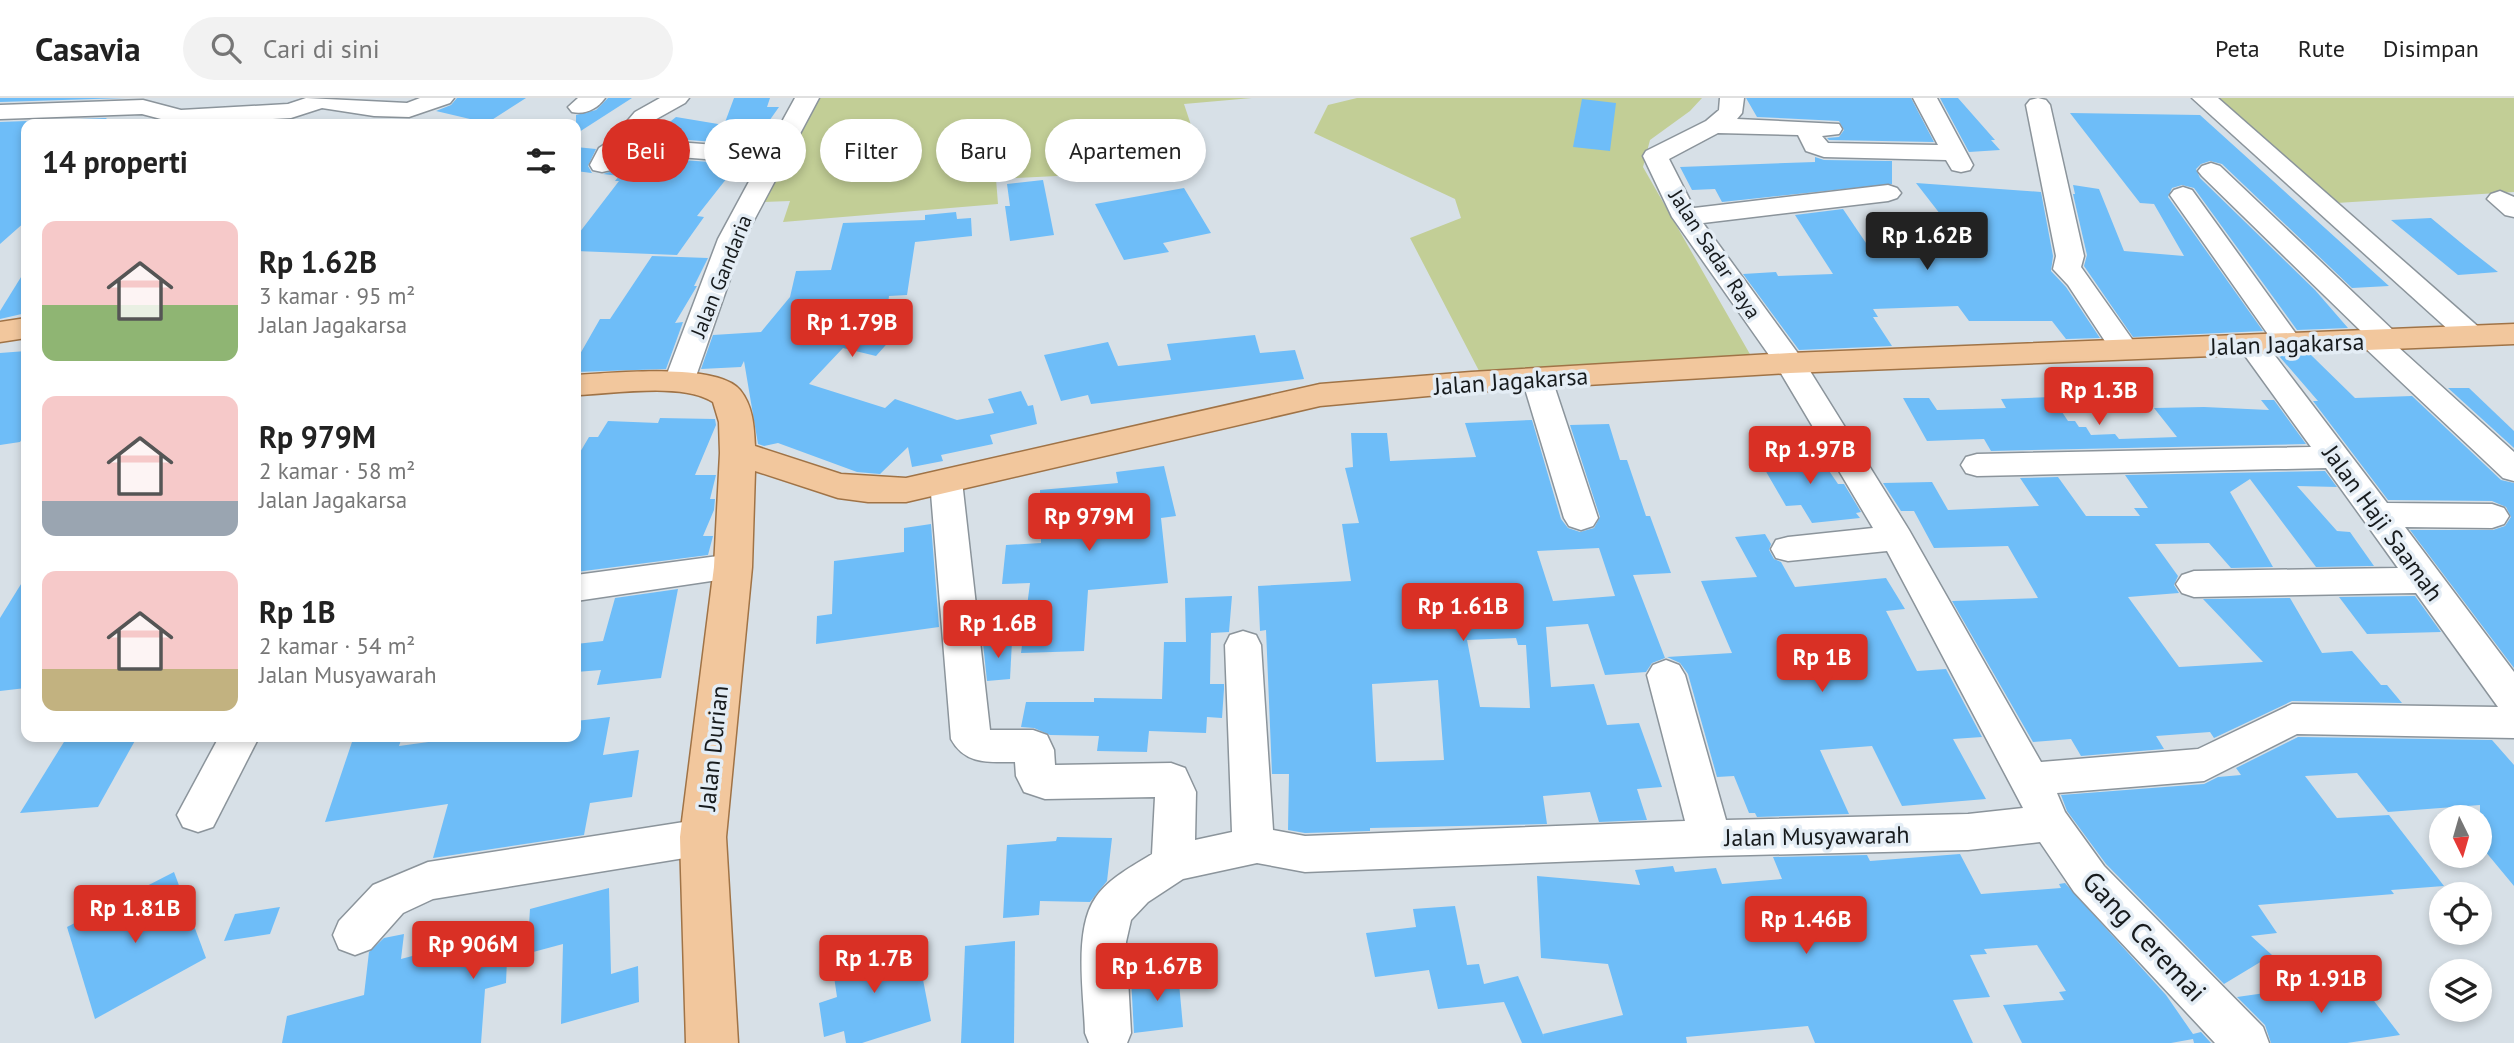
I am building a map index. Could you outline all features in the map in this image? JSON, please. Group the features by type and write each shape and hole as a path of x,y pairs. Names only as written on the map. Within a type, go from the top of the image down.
{"main road":[{"path":"0,332 21,329"},
{"name":"Jalan Jagakarsa","path":"738,453 838,486 868,490 906,490 1321,395 1790,363 2514,334"},
{"path":"581,385 679,382 710,384 725,392 732,405 738,453"},
{"name":"Jalan Durian","path":"712,1043 703,837 733,567 738,453"}],"street":[{"path":"180,117 200,98"},
{"path":"0,112 143,107 180,117 291,111 320,99 374,109 409,110 442,98"},
{"path":"641,119 677,98"},
{"name":"Jalan Gandaria","path":"796,119 807,98"},
{"path":"1807,129 1815,146 1824,150 1958,159 1925,98"},
{"path":"2204,98 2472,336"},
{"path":"2038,105 2070,256 2067,269 2078,280 2124,349"},
{"path":"1729,116 1807,129 1854,128"},
{"name":"Jalan Sadar Raya","path":"1729,116 1656,156 1685,217 1790,363"},
{"path":"2211,171 2514,470"},
{"name":"Jalan Gandaria","path":"679,382 731,239 763,182"},
{"path":"1685,217 1888,193"},
{"path":"2183,195 2289,344"},
{"name":"Jalan Haji Saamah","path":"2253,345 2514,700"},
{"path":"1790,363 1897,538 2030,779 2050,823"},
{"path":"1537,379 1581,518"},
{"path":"1977,465 2335,457"},
{"path":"946,481 971,739 980,746 1033,746 1034,774 1038,780 1045,782 1171,780 1176,792 1173,863"},
{"path":"2377,514 2492,516"},
{"path":"1788,549 1897,538"},
{"path":"581,587 733,567"},
{"path":"2194,584 2425,580"},
{"path":"1108,1034 1104,942 1111,911 1133,889 1173,863 1257,845 1253,836 1243,645"},
{"path":"1667,675 1710,838"},
{"path":"2030,779 2204,765 2292,719 2514,723"},
{"path":"198,815 236,742"},
{"name":"Jalan Musyawarah","path":"1257,845 1304,854 1710,838 1968,832 2050,823"},
{"name":"Gang Ceremai","path":"2050,823 2088,879 2246,1043"},
{"path":"355,935 388,899 428,881 703,837"}],"green space":[{"path":"812,98 1252,98 1184,104 1189,119 1045,119 1045,177 1031,177 1031,119 936,119 936,182 996,182 998,204 783,222 790,201 763,202 772,182 806,182 806,119 802,119"},
{"path":"1357,98 1702,98 1690,111 1650,140 1643,167 1759,370 1490,392 1410,238 1461,218 1455,199 1314,133 1328,105"},
{"path":"2201,98 2514,98 2514,192 2320,204"}],"building":[{"path":"0,98 125,98 0,102"},
{"path":"457,98 526,98 493,119 470,119 436,111 451,105"},
{"path":"608,98 632,98 581,131 581,119 576,119 576,115 596,110"},
{"path":"734,98 770,98 767,107 779,107 770,119 726,119"},
{"path":"1746,98 1911,98 1934,142 1829,140 1827,138 1839,137 1844,130 1839,121 1757,117"},
{"path":"1940,98 1958,98 1995,140 1991,140 2000,150 1969,152"},
{"path":"1582,99 1616,103 1610,151 1573,147"},
{"path":"2070,113 2200,115 2389,286 2352,288 2222,164 2210,161 2196,169 2200,178 2315,290 2348,328 2297,330 2194,188 2182,185 2172,188 2168,197 2263,331 2133,337 2084,266 2087,255 2073,185 2099,189 2124,251 2184,256 2154,204 2140,203"},
{"path":"690,119 704,122 704,141 690,140"},
{"path":"21,121 21,225 0,244 0,122"},
{"path":"581,148 596,149 588,166 592,173 599,174 581,172"},
{"path":"1815,157 1824,160 1892,161 1892,184 1722,202 1715,189 1692,190 1680,167 1815,162"},
{"path":"690,161 704,162 704,182 724,182 697,216 704,217 677,255 581,251 581,230 618,182 690,182"},
{"path":"1043,180 1054,235 1010,241 1005,206 1010,206 1007,184"},
{"path":"1916,183 2041,192 2053,256 2051,271 2066,287 2100,338 2066,339 2052,321 1969,321 1958,306 1873,309 1878,317 1873,317 1892,346 1799,350 1743,274 1833,274 1795,215 1843,209 1866,243 1870,242 1878,254 1932,252 1915,230 1951,228"},
{"path":"1184,188 1211,233 1163,243 1169,252 1124,260 1095,204"},
{"path":"956,212 957,219 971,218 972,236 915,242 907,295 889,296 884,335 893,337 876,356 843,348 809,384 885,408 895,399 957,420 994,413 988,399 1021,391 1028,406 1033,405 1037,424 990,435 993,444 941,455 943,461 912,467 908,447 880,474 857,472 778,443 764,446 758,444 744,361 741,367 701,369 713,335 761,332 790,297 796,271 831,270 843,223 925,220 925,215"},
{"path":"2431,218 2498,272 2458,275 2391,220"},
{"path":"652,256 708,258 694,286 697,286 675,323 683,322 666,369 581,372 581,352 600,319 610,319"},
{"path":"21,277 21,314 0,319 0,311"},
{"path":"1255,335 1260,353 1295,350 1304,379 1091,404 1088,395 1061,401 1044,355 1108,342 1118,366 1171,360 1167,344"},
{"path":"21,351 21,440 0,445 0,353"},
{"path":"2311,355 2355,398 2412,396 2501,480 2514,483 2514,668 2410,530 2493,530 2505,526 2511,517 2506,507 2492,501 2388,500 2313,401 2318,401 2279,356"},
{"path":"2448,388 2469,388 2514,431 2514,448"},
{"path":"2052,397 2068,421 2075,421 2079,427 2086,427 2091,435 2115,434 2119,439 2177,437 2154,408 2269,410 2261,400 2274,400 2306,444 1991,451 1984,439 1927,441 1903,398 1929,398 1937,410 2006,408 2001,399"},
{"path":"660,418 715,419 716,425 695,475 716,475 710,499 715,499 714,510 703,536 713,536 708,555 581,571 581,451 589,437 598,437 608,421 658,423"},
{"path":"1532,420 1561,519 1568,528 1580,532 1594,528 1600,517 1570,425 1609,424 1620,460 1627,460 1646,516 1650,516 1671,573 1633,575 1665,658 1652,663 1646,672 1605,675 1588,624 1546,627 1551,687 1594,684 1607,725 1639,723 1662,787 1637,789 1647,820 1599,822 1590,792 1543,796 1547,824 1370,828 1370,831 1305,833 1288,830 1289,774 1272,774 1266,630 1260,631 1258,586 1351,581 1342,524 1359,523 1345,468 1353,467 1351,433 1387,433 1390,461 1476,457 1465,423","holes":["1599,548 1615,596 1553,601 1537,551","1516,638 1518,645 1526,645 1530,708 1480,707 1467,640","1438,680 1444,760 1376,762 1372,684"]},
{"path":"1815,450 1838,484 1844,484 1861,512 1856,513 1860,518 1812,523 1801,505 1786,506 1757,456"},
{"path":"1164,466 1176,516 1161,518 1168,583 1088,590 1084,651 1021,653 1030,583 1002,584 1006,545 1041,543 1040,490 1118,483 1116,472"},
{"path":"2325,471 2337,487 2297,486 2337,531 2350,532 2374,566 2316,567 2250,479 2230,492 2273,567 2231,568 2209,543 2155,544 2178,576 2174,585 2179,593 2128,597 2179,667 2263,662 2203,599 2290,598 2322,653 2352,651 2381,685 2387,685 2402,703 2292,701 2214,738 2210,732 2156,736 2164,749 2081,756 2071,739 2033,742 1952,601 2038,598 2008,546 1934,548 1914,511 1901,511 1883,483 1932,482 1948,510 2039,506 2020,478 2058,477 2086,516 2140,516 2134,508 2148,508 2125,475"},
{"path":"931,524 939,627 816,644 817,616 832,614 834,561 904,552 904,528"},
{"path":"1765,534 1771,544 1769,550 1774,559 1781,562 1795,587 1886,578 1905,609 1886,611 1917,671 1946,669 1982,737 1953,739 1986,799 1902,806 1872,746 1820,750 1849,814 1757,817 1755,813 1749,813 1734,776 1717,777 1688,674 1680,663 1667,657 1732,653 1701,581 1757,577 1735,537"},
{"path":"21,584 21,689 0,691 0,618"},
{"path":"678,589 661,678 597,685 601,670 581,672 581,643 603,641 615,598"},
{"path":"1232,596 1229,632 1211,633 1210,684 1224,684 1224,689 1222,718 1207,717 1206,733 1149,731 1147,752 1097,751 1099,736 1050,735 1034,728 1021,727 1026,702 1094,702 1094,698 1162,699 1164,642 1186,642 1185,598"},
{"path":"2415,596 2441,632 2367,634 2339,597"},
{"path":"1012,641 1010,679 987,681 983,643"},
{"path":"610,717 603,755 639,750 632,797 590,803 584,835 433,858 448,804 325,822 352,742 400,742 399,746 428,742 581,742 581,720"},
{"path":"2298,737 2492,740 2514,765 2514,886 2492,859 2492,805 2429,805 2429,809 2388,812 2357,773 2305,776 2337,818 2389,815 2441,882 2429,882 2429,887 2391,890 2394,894 2258,905 2277,933 2251,936 2272,955 2224,984 2106,864 2067,811 2061,795 2204,784 2218,777 2241,775 2236,768"},
{"path":"64,742 134,742 98,807 20,813"},
{"path":"1057,837 1112,838 1107,881 1090,902 1040,901 1039,915 1003,918 1007,845 1056,841"},
{"path":"1960,854 1981,894 2061,888 2059,884 2065,883 2166,995 2193,1034 2201,1032 2211,1043 2194,1043 2193,1039 2171,1043 2022,1043 2003,1005 2064,1000 2059,992 2066,991 2037,945 1984,949 1987,954 1970,955 1990,997 1953,1000 1973,1043 1815,1043 1808,1026 1686,1037 1687,1043 1522,1043 1504,1002 1438,1009 1429,970 1375,977 1366,933 1416,927 1413,909 1455,906 1467,965 1479,964 1484,984 1518,976 1544,1037 1543,1034 1623,1015 1608,964 1541,958 1537,876 1640,885 1635,870 1673,866 1675,872 1716,868 1722,884 1782,879 1773,857 1867,855 1870,861"},
{"path":"174,872 206,958 95,1019 67,927"},
{"path":"609,888 611,974 638,966 639,1002 561,1024 563,944 507,959 506,983 485,989 481,1043 282,1043 287,1016 364,995 369,952 384,938 404,934 401,959 529,925 530,909"},
{"path":"280,907 270,934 224,941 235,914"},
{"path":"891,939 895,966 919,959 931,1021 862,1043 846,1043 844,1031 824,1037 819,1003 837,997 831,956"},
{"path":"1015,941 1014,1043 961,1043 965,946"},
{"path":"1178,972 1183,1027 1134,1033 1131,978"},
{"path":"2358,980 2400,1035 2347,1043 2271,1043 2265,1025 2237,997"}]}
